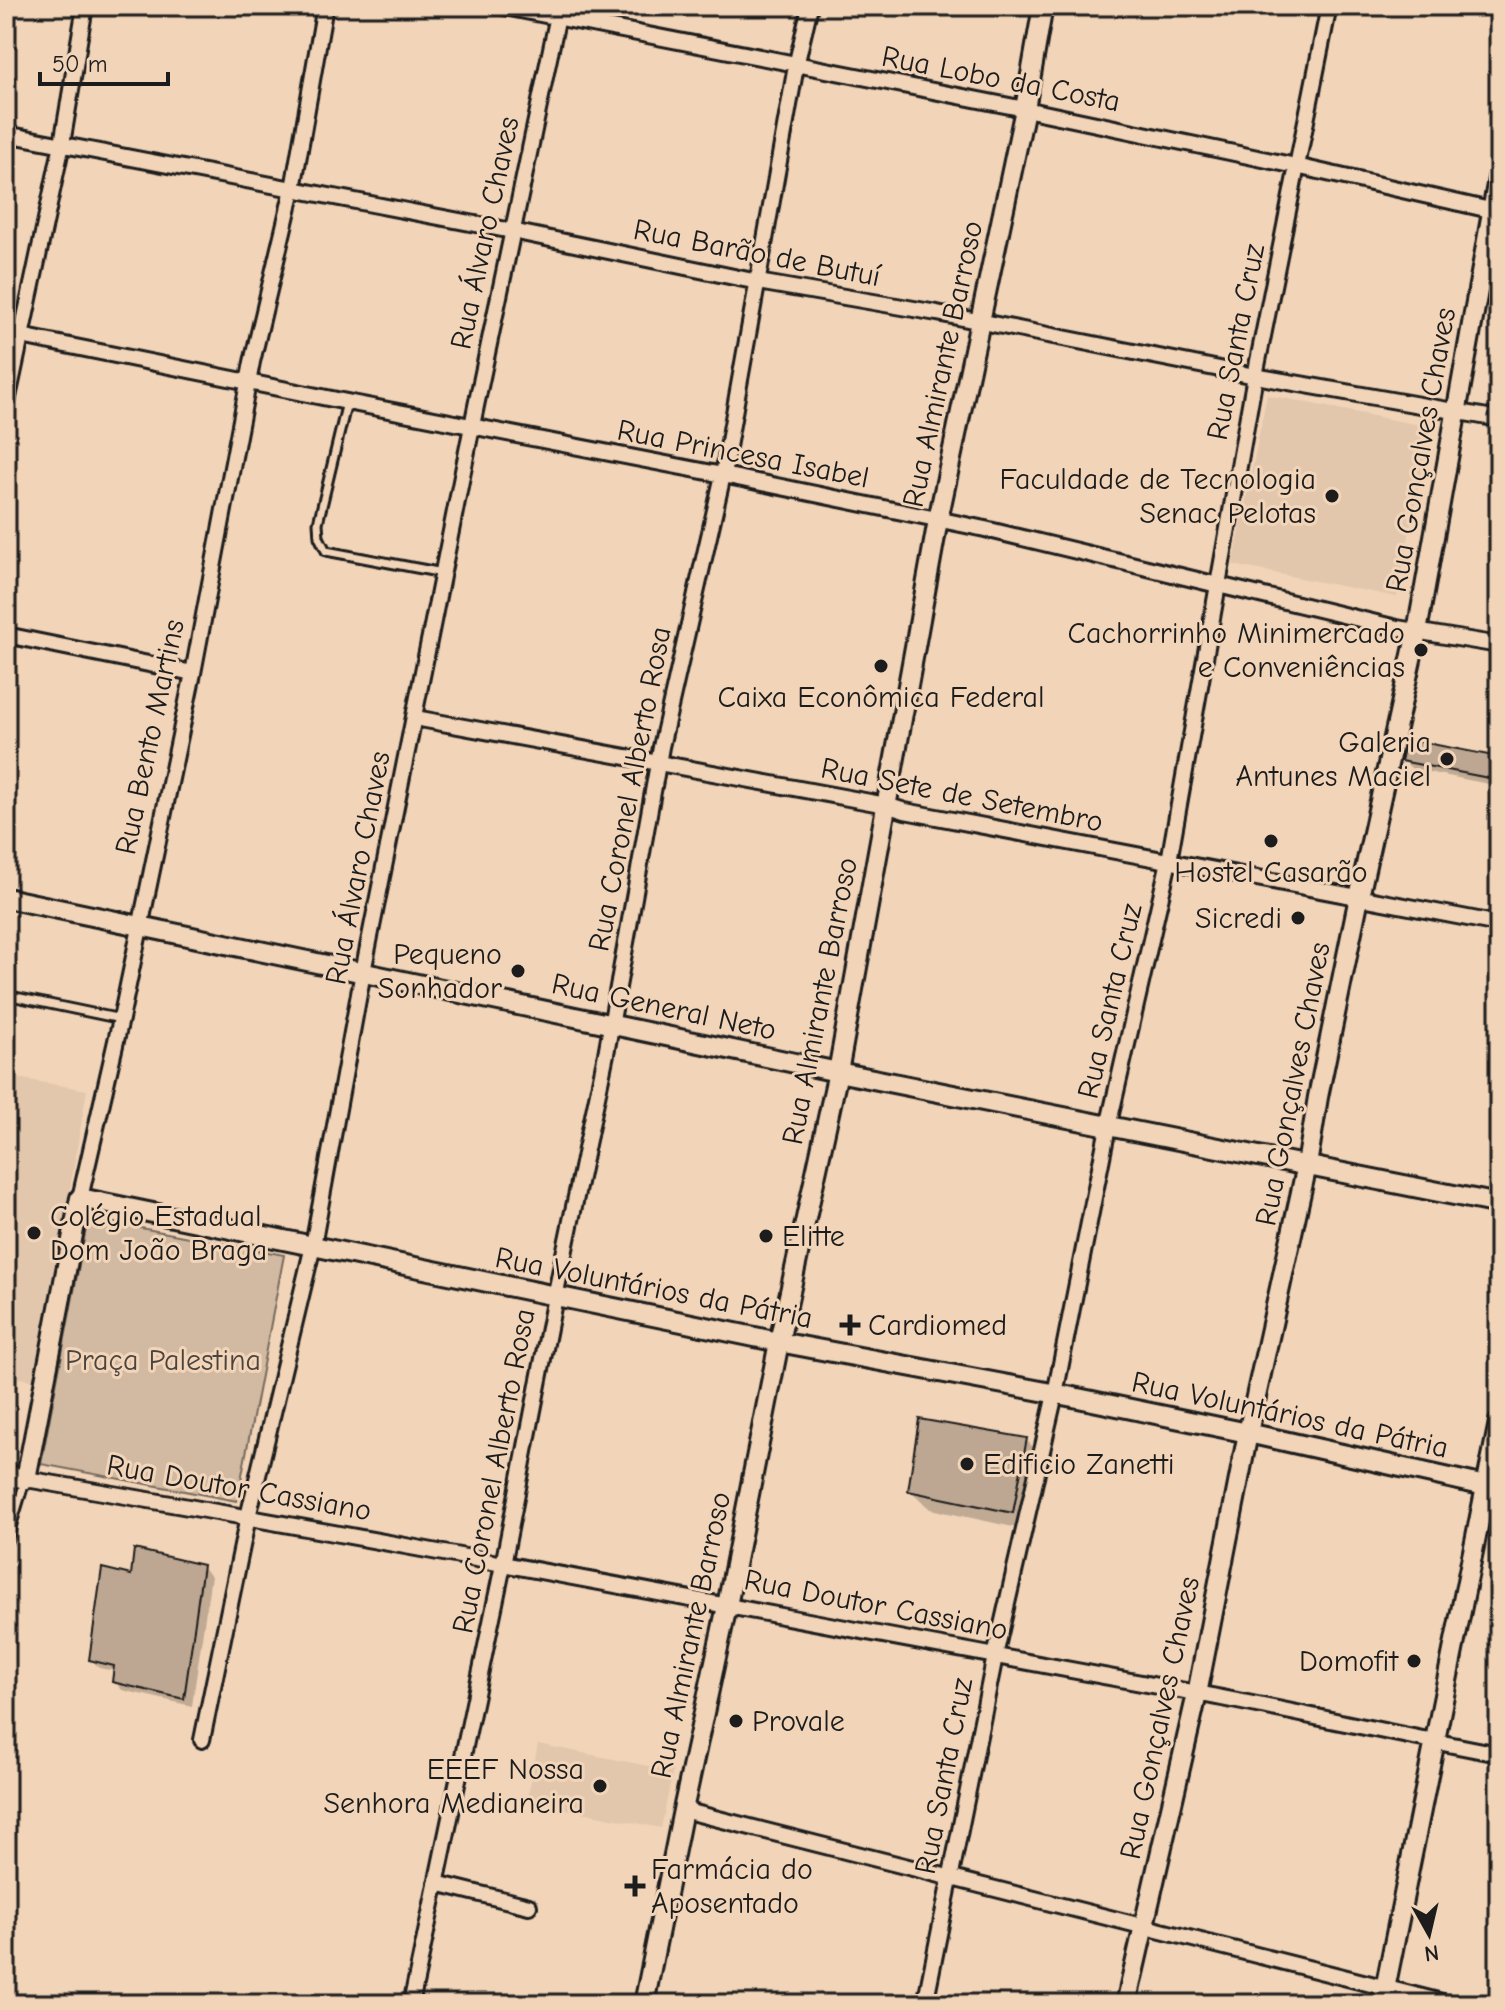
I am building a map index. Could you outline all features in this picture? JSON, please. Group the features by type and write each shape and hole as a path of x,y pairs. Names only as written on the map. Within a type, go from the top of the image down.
{"street":[{"path":"6,407 62,144 85,6"},
{"name":"Rua Bento Martins","path":"26,1479 80,1198 121,1019 193,673 248,382 293,189 325,6"},
{"name":"Rua Lobo da Costa","path":"500,6 558,12 796,66 1025,109 1296,166 1495,212"},
{"name":"Rua Coronel Alberto Rosa","path":"411,2004 611,1025 658,764 723,475 796,66 810,6"},
{"name":"Rua Almirante Barroso","path":"644,2004 779,1342 838,1072 938,520 1025,109 1043,6"},
{"name":"Rua Santa Cruz","path":"925,2004 995,1656 1055,1394 1108,1127 1169,861 1255,376 1329,6"},
{"name":"Rua Álvaro Chaves","path":"202,1740 248,1517 313,1246 363,972 471,427 558,12"},
{"name":"Rua Barão de Butuí","path":"6,134 512,231 758,282 1499,419"},
{"name":"Rua Gonçalves Chaves","path":"1126,2004 1197,1694 1248,1433 1307,1165 1359,897 1417,632 1495,212 1499,173"},
{"name":"Rua Princesa Isabel","path":"21,336 723,475 938,520 1417,632 1499,645"},
{"path":"6,635 193,673"},
{"name":"Rua Sete de Setembro","path":"415,718 886,805 1499,924"},
{"name":"Rua General Neto","path":"6,898 838,1072 1499,1204"},
{"name":"Rua Voluntários da Pátria","path":"80,1198 555,1297 1248,1433 1492,1488"},
{"path":"1383,1996 1434,1742 1492,1488 1499,1422"},
{"name":"Rua Doutor Cassiano","path":"6,1475 995,1656 1499,1754"},
{"path":"683,1810 1142,1927 1383,1996 1450,2004"},
{"path":"436,1883 529,1906"}],"lane":[{"path":"347,402 318,523 319,537 326,551 443,573"},
{"path":"6,995 121,1019"},
{"path":"6,1544 26,1479"}],"shaded area":[{"name":"Faculdade de Tecnologia Senac Pelotas","path":"1267,395 1430,427 1397,597 1233,565"},
{"name":"Colégio Estadual Dom João Braga","path":"6,1076 87,1090 37,1381 6,1376"},
{"name":"EEEF Nossa Senhora Medianeira","path":"538,1744 673,1771 661,1828 527,1801"}],"green space":[{"name":"Praça Palestina","path":"88,1218 284,1255 237,1501 41,1464"}],"building":[{"name":"Galeria Antunes Maciel","path":"1406,739 1499,757 1499,780 1401,761"},
{"name":"Edificio Zanetti","path":"919,1419 1027,1438 1013,1513 908,1491"},
{"path":"134,1549 203,1565 184,1699 112,1682 114,1666 89,1660 102,1568 131,1575"}],"place":[{"name":"Faculdade de Tecnologia Senac Pelotas","path":"1332,496"},
{"name":"Cachorrinho Minimercado e Conveniências","path":"1421,650"},
{"name":"Caixa Econômica Federal","path":"881,666"},
{"name":"Galeria Antunes Maciel","path":"1447,759"},
{"name":"Hostel Casarão","path":"1271,841"},
{"name":"Sicredi","path":"1298,918"},
{"name":"Pequeno Sonhador","path":"518,971"},
{"name":"Colégio Estadual Dom João Braga","path":"34,1233"},
{"name":"Elitte","path":"766,1236"},
{"name":"Cardiomed","path":"850,1325"},
{"name":"Edificio Zanetti","path":"967,1464"},
{"name":"Domofit","path":"1414,1661"},
{"name":"Provale","path":"736,1721"},
{"name":"EEEF Nossa Senhora Medianeira","path":"600,1786"},
{"name":"Farmácia do Aposentado","path":"635,1886"}]}
